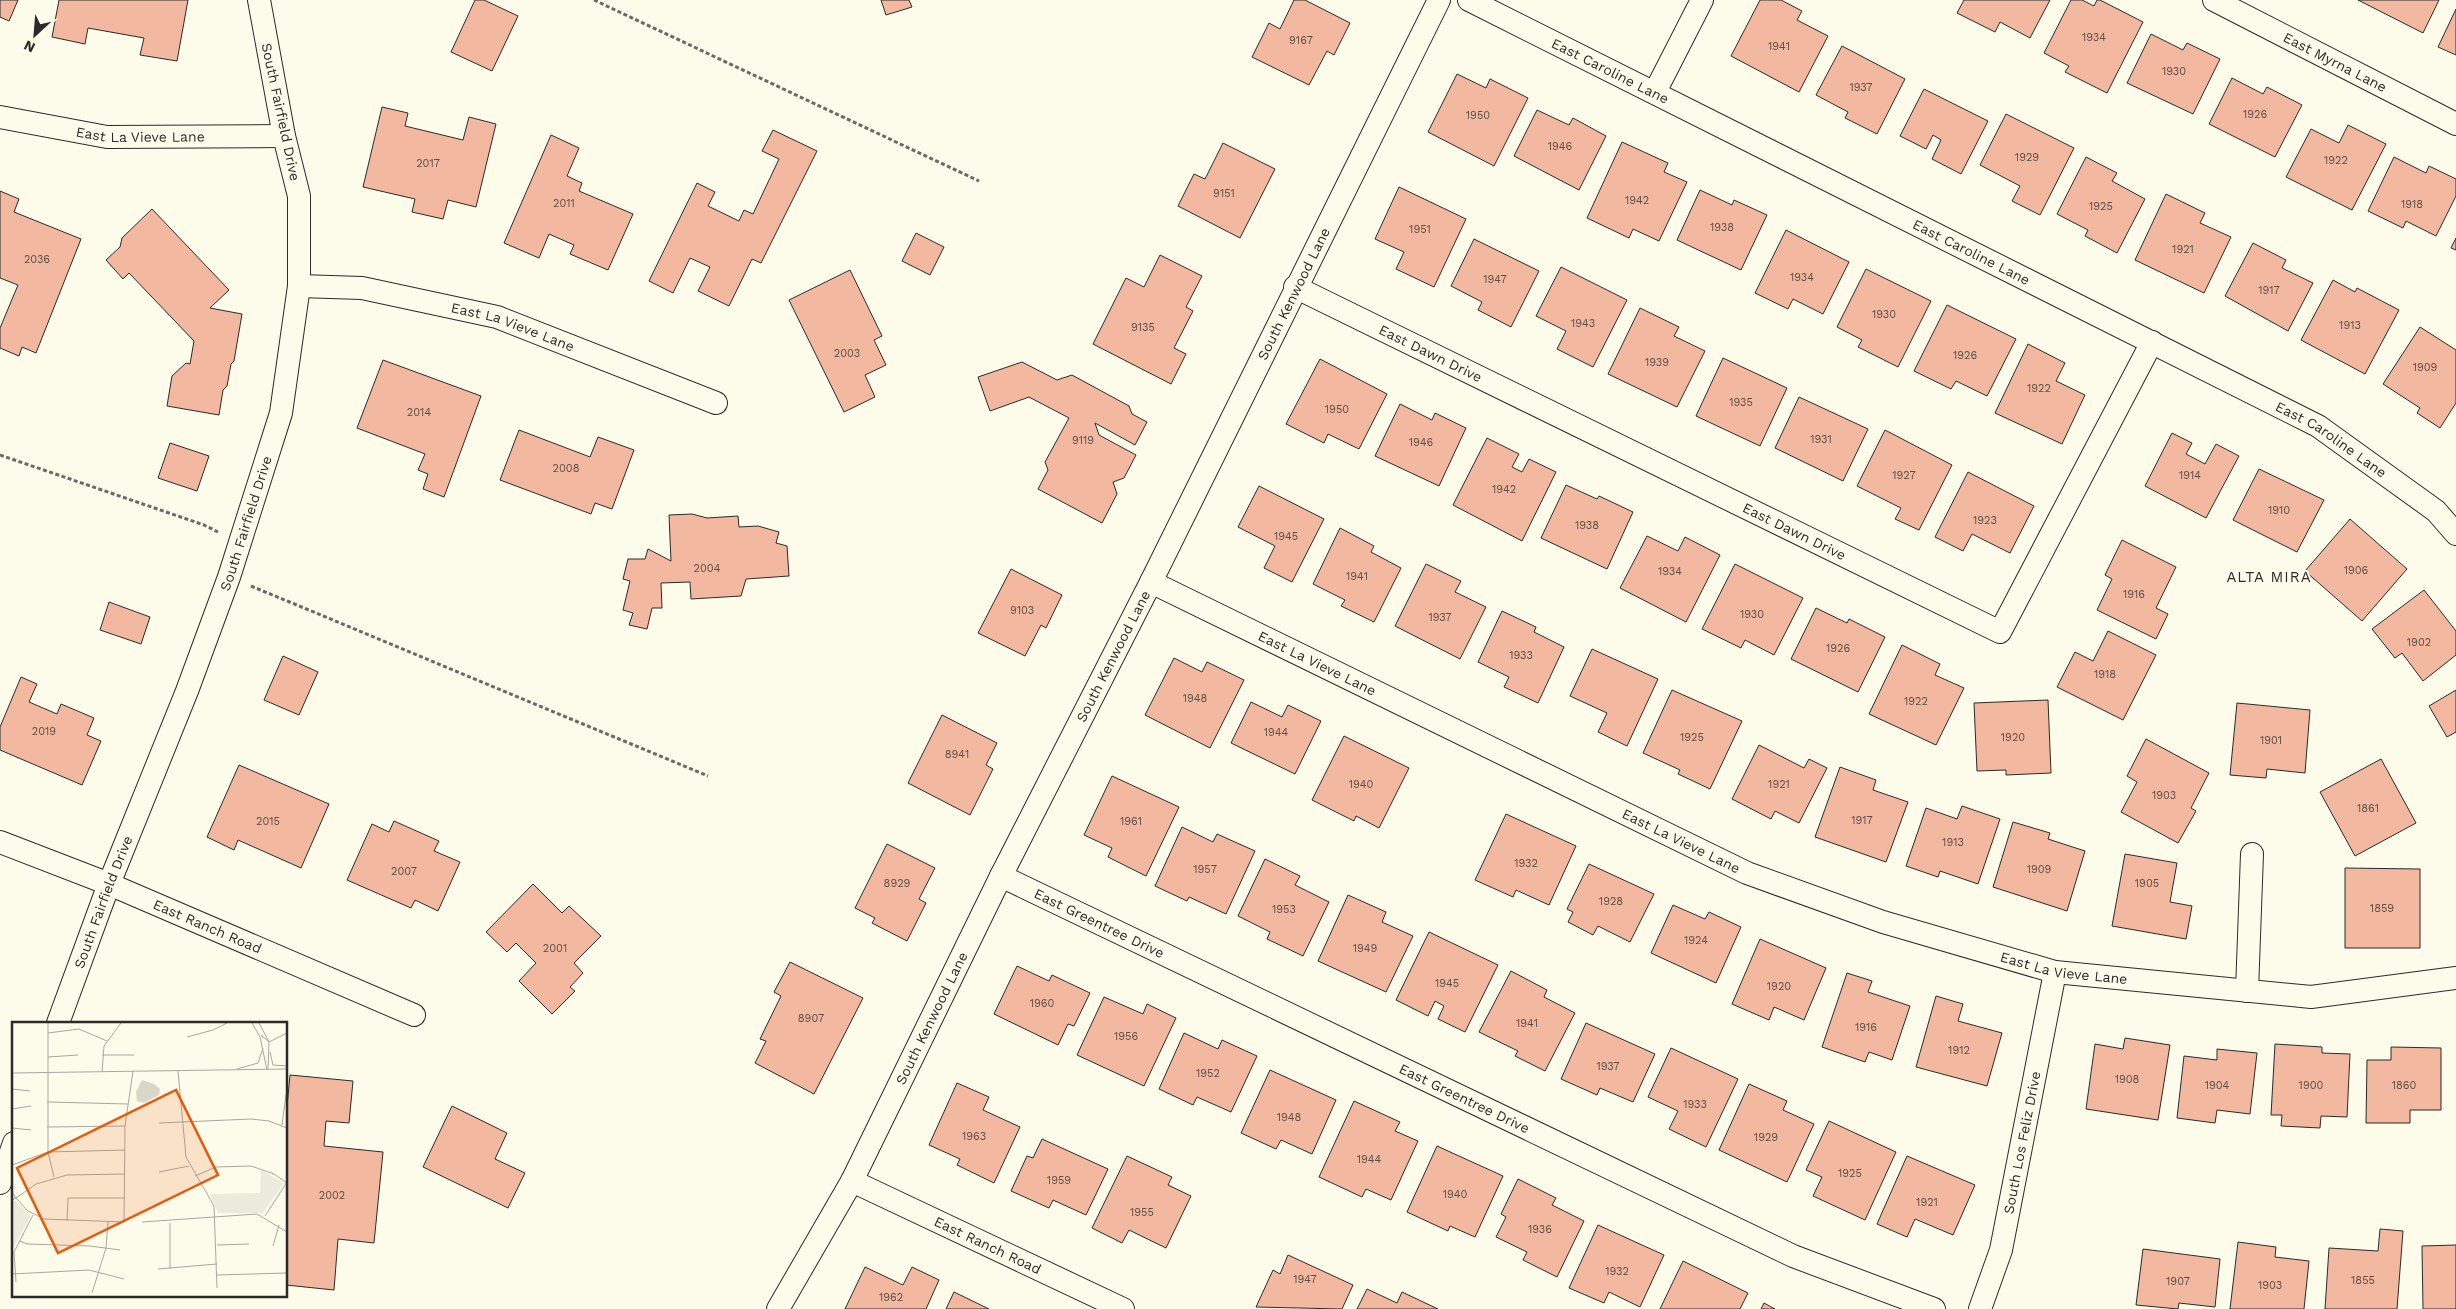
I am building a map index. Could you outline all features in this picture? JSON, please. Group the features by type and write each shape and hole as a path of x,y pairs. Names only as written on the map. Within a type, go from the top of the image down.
{"street":[{"name":"South Fairfield Drive","path":"58,1022 109,884 187,691 229,577 281,413 299,286 299,196 284,136 259,0"},
{"name":"South Kenwood Lane","path":"778,1309 852,1181 1001,876 1151,582 1295,287 1439,0"},
{"name":"East Caroline Lane","path":"1469,0 2318,426 2436,511 2456,534"},
{"path":"1655,92 1702,0"},
{"name":"East Myrna Lane","path":"2214,0 2456,124"},
{"name":"East La Vieve Lane","path":"0,117 107,137 284,136"},
{"name":"East La Vieve Lane","path":"299,286 362,288 497,317 716,404"},
{"name":"East Dawn Drive","path":"1295,287 2000,632 2152,342"},
{"name":"East La Vieve Lane","path":"1151,582 1747,873 1882,922 2055,972 2248,991 2311,997 2456,978"},
{"name":"East Ranch Road","path":"0,842 109,884 414,1015"},
{"path":"2248,991 2252,854"},
{"name":"East Greentree Drive","path":"1001,876 1793,1256 1934,1309"},
{"name":"South Los Feliz Drive","path":"1980,1309 2001,1250 2055,972"},
{"path":"0,1184 12,1149"},
{"name":"East Ranch Road","path":"852,1181 1123,1309"}],"path":[{"path":"594,0 979,180"},
{"path":"0,455 204,525 241,543"},
{"path":"229,577 708,776"}],"building":[{"path":"0,0 18,0 9,21 0,17"},
{"path":"59,0 188,0 177,61 140,55 144,38 88,28 85,44 52,37"},
{"path":"475,0 484,0 518,16 492,71 451,52"},
{"path":"881,0 909,0 912,7 886,15"},
{"path":"1294,0 1305,0 1350,23 1334,55 1327,51 1309,85 1252,57 1269,23 1280,29"},
{"path":"1760,0 1781,0 1802,11 1797,20 1828,36 1799,92 1731,56"},
{"path":"1964,0 2050,0 2030,38 2000,22 1995,32 1957,13"},
{"path":"2071,0 2082,0 2094,6 2097,0 2100,0 2143,22 2107,93 2065,72 2069,66 2044,53"},
{"path":"2358,0 2439,0 2423,33"},
{"path":"2456,9 2456,55 2438,47"},
{"path":"2151,34 2183,50 2187,43 2220,59 2193,114 2127,83"},
{"path":"1842,46 1905,79 1877,134 1845,118 1848,112 1816,95"},
{"path":"1457,74 1486,88 1490,79 1528,98 1494,166 1428,132"},
{"path":"2232,78 2263,94 2267,87 2302,105 2275,157 2209,124"},
{"path":"1924,89 1988,121 1961,174 1932,159 1941,140 1933,135 1926,149 1900,136"},
{"path":"382,107 408,113 405,126 463,140 469,117 496,124 476,207 448,200 443,219 412,212 415,199 363,187"},
{"path":"1537,110 1569,125 1573,118 1606,136 1579,190 1514,156"},
{"path":"2006,114 2074,148 2040,215 2012,201 2020,186 1980,165"},
{"path":"2348,125 2386,144 2352,210 2286,177 2311,129 2339,143"},
{"path":"773,130 817,151 761,263 752,259 729,306 698,291 710,267 690,258 673,293 649,281 697,183 715,192 708,206 739,221 744,210 753,214 779,159 762,151"},
{"path":"551,135 579,148 567,176 582,183 579,191 633,214 608,270 570,254 574,245 549,234 539,258 504,243"},
{"path":"1622,142 1668,163 1664,172 1687,182 1659,241 1633,229 1629,238 1587,218"},
{"path":"1223,143 1275,169 1240,238 1178,206 1194,174 1205,179"},
{"path":"2086,157 2117,173 2112,181 2145,199 2117,253 2085,236 2088,230 2057,214"},
{"path":"2394,157 2426,173 2429,166 2456,179 2456,196 2436,236 2406,221 2403,228 2368,211"},
{"path":"1399,187 1466,219 1434,287 1396,269 1404,252 1375,239"},
{"path":"1700,190 1732,205 1734,200 1767,215 1741,270 1677,240"},
{"path":"0,191 19,199 14,212 81,239 36,353 22,347 19,356 0,348 0,328 18,285 0,278"},
{"path":"2166,194 2205,213 2200,223 2231,237 2204,293 2135,260"},
{"path":"152,209 229,290 210,308 242,314 234,361 231,364 227,386 223,390 219,415 167,406 172,376 186,363 190,364 194,341 129,273 123,279 106,260 120,247 122,238"},
{"path":"1786,230 1849,262 1823,314 1793,299 1788,309 1755,293"},
{"path":"916,233 944,247 930,275 902,261"},
{"path":"2456,238 2456,250 2451,248"},
{"path":"1474,239 1539,271 1511,327 1478,310 1482,302 1451,286"},
{"path":"2253,243 2286,260 2282,268 2313,283 2288,331 2225,296"},
{"path":"1160,255 1202,276 1186,307 1193,311 1174,348 1186,354 1171,384 1093,344 1126,278 1144,287"},
{"path":"1561,267 1627,300 1593,367 1557,349 1566,331 1536,316"},
{"path":"1866,269 1931,301 1898,367 1858,347 1862,340 1837,327"},
{"path":"850,270 882,336 874,340 886,365 865,375 875,397 844,412 789,300"},
{"path":"2333,280 2355,292 2357,288 2399,310 2365,374 2301,340"},
{"path":"1947,305 2016,339 1987,396 1956,381 1951,389 1914,371"},
{"path":"1640,308 1679,327 1674,336 1705,351 1677,407 1608,374"},
{"path":"2420,327 2456,350 2456,403 2440,428 2417,413 2420,408 2383,384"},
{"path":"2028,344 2065,363 2056,381 2085,395 2062,444 1995,413"},
{"path":"1723,358 1787,388 1760,446 1696,416"},
{"path":"1320,359 1387,394 1359,449 1328,434 1324,443 1286,424"},
{"path":"383,360 481,396 444,497 423,489 428,474 418,470 425,454 357,428"},
{"path":"1022,362 1057,380 1072,375 1129,406 1132,414 1147,422 1135,445 1095,423 1099,435 1136,455 1124,478 1113,482 1117,494 1102,523 1038,489 1048,470 1045,462 1069,418 1029,397 990,411 978,377"},
{"path":"1799,397 1868,429 1843,481 1775,448"},
{"path":"1400,404 1432,420 1435,413 1466,428 1439,486 1375,456"},
{"path":"519,430 590,457 598,437 634,450 612,509 595,503 591,514 500,480"},
{"path":"1885,430 1952,465 1919,530 1895,519 1901,508 1857,486"},
{"path":"2172,433 2192,443 2186,454 2205,464 2216,444 2239,456 2206,518 2145,486"},
{"path":"1487,438 1519,454 1512,467 1522,472 1529,459 1556,472 1522,541 1453,505"},
{"path":"170,443 209,456 197,491 158,478"},
{"path":"2259,469 2324,500 2297,552 2233,520"},
{"path":"1968,472 2034,506 2010,553 1972,534 1963,551 1935,537"},
{"path":"1566,485 1597,499 1599,496 1633,512 1607,569 1541,538"},
{"path":"1259,486 1324,519 1292,582 1264,568 1275,546 1238,527"},
{"path":"692,514 707,518 738,516 739,527 758,526 779,532 776,543 787,546 789,576 746,579 741,596 691,599 690,582 661,583 662,608 652,608 647,629 629,625 633,613 623,610 630,581 623,579 628,559 645,559 648,549 671,561 669,515"},
{"path":"2350,519 2407,569 2362,621 2305,571"},
{"path":"1340,528 1374,546 1371,552 1401,568 1374,622 1341,606 1345,600 1313,584"},
{"path":"1647,536 1678,551 1685,537 1720,555 1686,622 1620,588"},
{"path":"2122,540 2176,567 2156,608 2168,614 2156,639 2097,610 2112,579 2105,575"},
{"path":"1426,564 1461,581 1455,592 1486,607 1460,659 1395,626"},
{"path":"1735,564 1803,598 1774,655 1745,640 1741,648 1702,629"},
{"path":"1011,569 1062,595 1046,628 1041,625 1025,656 978,633"},
{"path":"2424,590 2456,631 2456,655 2423,681 2402,653 2395,658 2372,629"},
{"path":"109,602 150,617 141,644 100,630"},
{"path":"1816,608 1847,623 1849,619 1885,637 1858,692 1791,659"},
{"path":"1502,611 1536,627 1534,632 1564,647 1538,703 1504,687 1509,677 1478,662"},
{"path":"2108,631 2156,655 2123,720 2057,687 2075,652 2093,661"},
{"path":"1902,645 1940,664 1935,675 1964,688 1936,745 1869,714"},
{"path":"1592,649 1658,679 1627,746 1598,732 1607,713 1570,696"},
{"path":"283,656 318,672 299,715 264,700"},
{"path":"1174,658 1202,672 1207,662 1244,680 1210,748 1145,715"},
{"path":"21,677 37,684 29,702 57,714 61,704 94,718 87,735 101,741 82,785 0,750 0,727"},
{"path":"1672,690 1742,721 1710,789 1678,774 1680,770 1643,753"},
{"path":"2456,690 2456,732 2447,737 2429,706"},
{"path":"2048,700 2051,773 2006,775 2006,770 1977,771 1974,703"},
{"path":"1251,702 1282,717 1288,705 1321,721 1295,774 1231,743"},
{"path":"2237,703 2310,710 2305,773 2267,769 2266,778 2230,775"},
{"path":"942,715 997,743 986,765 993,769 970,815 908,783"},
{"path":"1344,736 1409,768 1379,828 1356,816 1354,821 1312,800"},
{"path":"2146,739 2209,773 2191,808 2196,811 2178,843 2121,812 2137,782 2127,776"},
{"path":"1759,745 1804,768 1809,759 1827,768 1799,823 1775,811 1771,819 1732,799"},
{"path":"2381,759 2416,823 2355,856 2320,792"},
{"path":"239,765 329,804 301,868 238,840 234,850 207,837"},
{"path":"1840,767 1876,780 1873,790 1908,802 1886,862 1815,837"},
{"path":"1112,776 1179,807 1146,876 1108,857 1112,848 1084,835"},
{"path":"1962,806 2000,819 1978,884 1940,871 1938,877 1906,866 1926,808 1957,819"},
{"path":"1506,814 1576,846 1549,905 1516,890 1513,897 1475,880"},
{"path":"394,821 439,841 434,851 460,862 438,911 415,900 411,908 347,880 372,824 389,832"},
{"path":"2013,822 2050,833 2048,839 2085,851 2067,911 1993,887"},
{"path":"1182,827 1213,842 1217,834 1255,851 1226,914 1189,897 1187,901 1155,886"},
{"path":"887,844 935,868 919,899 926,903 907,941 872,923 875,918 855,908"},
{"path":"2125,854 2177,863 2170,902 2192,906 2186,939 2112,926"},
{"path":"1265,859 1300,876 1295,885 1329,902 1303,956 1267,939 1270,932 1238,916"},
{"path":"1589,864 1654,894 1630,942 1598,926 1593,935 1568,922 1573,912 1567,909"},
{"path":"2345,868 2420,869 2420,948 2345,948"},
{"path":"533,884 562,913 569,906 601,936 574,963 583,973 570,987 575,991 552,1014 519,981 536,963 516,943 507,952 486,932"},
{"path":"1348,895 1386,912 1382,922 1413,936 1386,992 1318,961"},
{"path":"1673,905 1705,919 1709,912 1741,927 1716,983 1651,953"},
{"path":"1429,932 1498,965 1465,1032 1438,1019 1444,1006 1435,1001 1428,1016 1396,1000"},
{"path":"1760,939 1826,968 1804,1020 1774,1007 1769,1020 1732,1004"},
{"path":"790,962 863,998 814,1094 755,1063 766,1041 760,1039 781,996 774,992"},
{"path":"1017,966 1049,981 1052,975 1090,993 1074,1026 1068,1024 1058,1045 994,1014"},
{"path":"1511,971 1547,990 1544,997 1575,1013 1545,1071 1515,1056 1518,1051 1479,1032"},
{"path":"1847,973 1872,981 1868,992 1910,1006 1892,1060 1869,1052 1865,1062 1822,1047"},
{"path":"1936,996 1963,1004 1958,1021 2002,1033 1987,1086 1916,1067"},
{"path":"1104,997 1143,1014 1147,1004 1176,1018 1144,1086 1077,1055"},
{"path":"1586,1023 1655,1054 1633,1102 1600,1088 1597,1095 1561,1079"},
{"path":"1184,1033 1218,1049 1222,1040 1257,1056 1231,1112 1197,1097 1193,1105 1159,1089"},
{"path":"2125,1038 2170,1045 2158,1120 2086,1109 2095,1044 2123,1049"},
{"path":"2275,1044 2322,1047 2322,1053 2350,1054 2347,1117 2321,1116 2320,1128 2281,1126 2282,1115 2271,1115"},
{"path":"2391,1047 2441,1048 2441,1110 2410,1110 2410,1123 2366,1123 2367,1060 2391,1060"},
{"path":"1671,1048 1738,1079 1706,1147 1669,1129 1678,1111 1648,1097"},
{"path":"2217,1049 2257,1053 2250,1114 2217,1110 2215,1123 2177,1118 2184,1056 2217,1060"},
{"path":"1270,1070 1336,1100 1312,1154 1281,1140 1276,1149 1241,1133"},
{"path":"290,1075 353,1081 349,1123 326,1121 324,1146 383,1152 374,1243 338,1239 334,1290 288,1285 288,1096"},
{"path":"957,1083 989,1097 983,1110 1020,1127 994,1183 957,1165 960,1159 929,1145"},
{"path":"1749,1084 1787,1101 1783,1110 1814,1124 1787,1182 1719,1150"},
{"path":"1354,1101 1400,1122 1395,1131 1418,1141 1391,1200 1366,1189 1362,1197 1319,1177"},
{"path":"452,1106 507,1133 495,1159 525,1173 508,1208 423,1167"},
{"path":"1829,1121 1896,1152 1865,1220 1813,1196 1822,1177 1806,1170"},
{"path":"1042,1139 1108,1169 1086,1215 1053,1200 1049,1208 1011,1191 1027,1156 1033,1158"},
{"path":"1437,1146 1503,1176 1475,1237 1450,1226 1448,1231 1407,1212"},
{"path":"1127,1156 1172,1177 1168,1185 1191,1196 1166,1248 1129,1230 1122,1243 1092,1228"},
{"path":"1907,1156 1975,1185 1953,1235 1915,1219 1907,1237 1877,1224"},
{"path":"1518,1179 1556,1198 1552,1205 1584,1221 1557,1277 1523,1260 1527,1252 1496,1237 1506,1217 1501,1214"},
{"path":"1598,1225 1664,1255 1640,1307 1609,1292 1604,1303 1569,1288"},
{"path":"2380,1229 2403,1231 2397,1309 2325,1309 2329,1248 2378,1251"},
{"path":"2238,1242 2276,1247 2275,1257 2309,1261 2304,1309 2230,1309"},
{"path":"2456,1245 2456,1309 2423,1309 2422,1246"},
{"path":"2143,1249 2220,1259 2215,1307 2179,1303 2178,1309 2136,1305"},
{"path":"1288,1255 1353,1285 1342,1309 1256,1307 1273,1270 1280,1274"},
{"path":"1683,1261 1748,1293 1740,1309 1660,1309"},
{"path":"865,1267 903,1285 912,1267 939,1280 926,1309 845,1309"},
{"path":"1367,1289 1397,1303 1402,1292 1438,1309 1357,1309"},
{"path":"954,1292 989,1309 946,1309"},
{"path":"1764,1303 1775,1309 1761,1309"}],"district":[{"name":"ALTA MIRA","path":"2269,577"}]}
